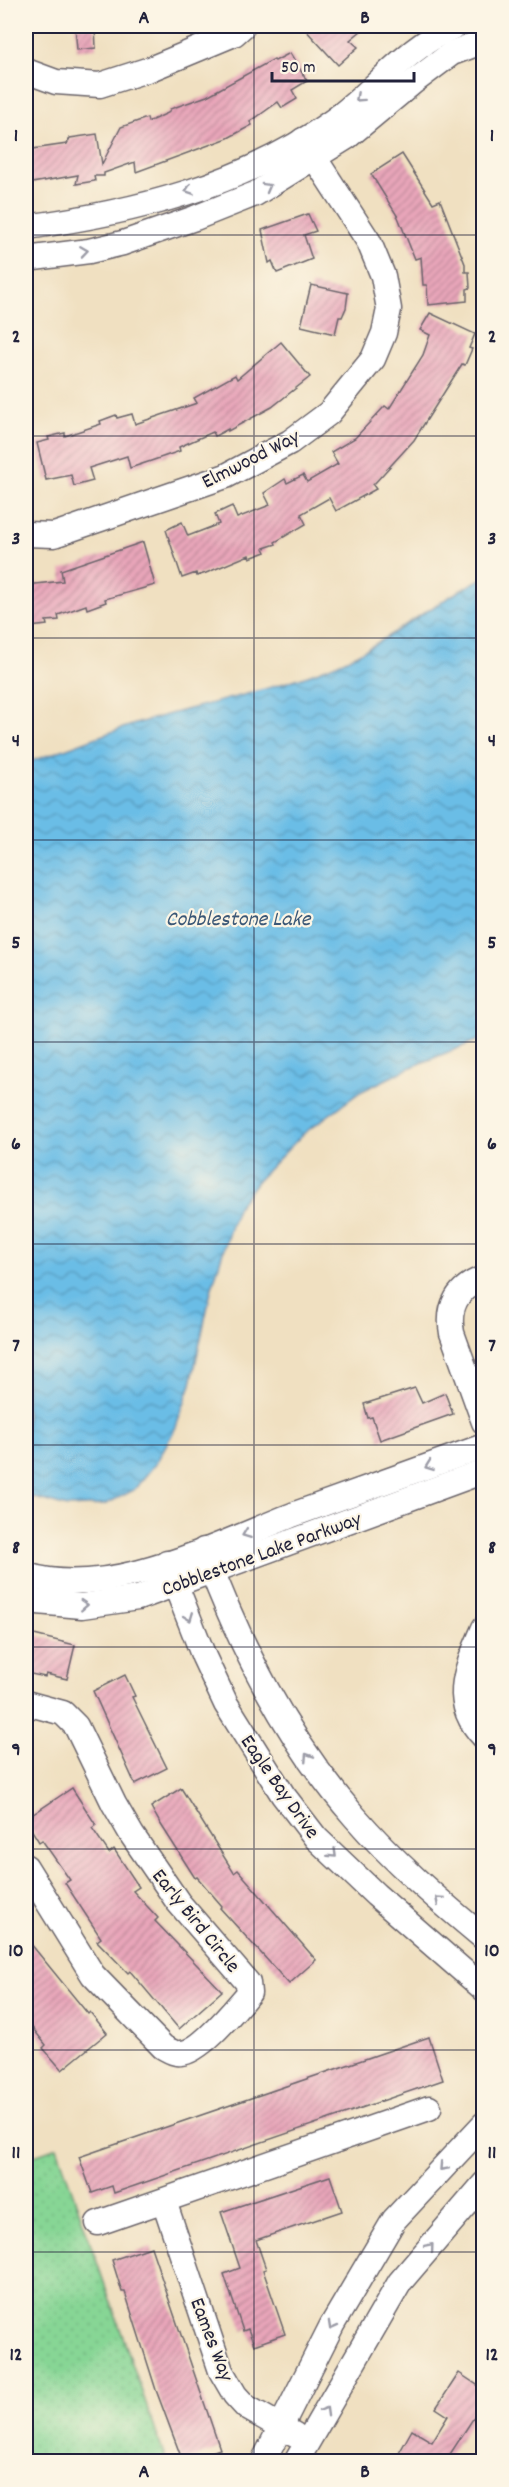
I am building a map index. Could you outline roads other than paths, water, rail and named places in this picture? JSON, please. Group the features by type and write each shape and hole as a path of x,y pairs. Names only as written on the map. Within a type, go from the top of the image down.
{"street":[{"path":"26,71 56,82 100,86 160,65 234,34 243,26"},
{"path":"26,259 89,251 123,243 255,194 309,149 335,120 413,50 439,33 455,26"},
{"path":"26,227 86,219 157,201 249,168 347,137 452,53 483,41"},
{"name":"Elmwood Way","path":"26,534 54,535 226,476 290,442 329,413 373,359 384,333 389,309 383,276 369,242 309,149"},
{"path":"483,1278 469,1283 458,1295 452,1310 451,1325 483,1422"},
{"name":"Cobblestone Lake Parkway","path":"30,1589 82,1606 138,1598 177,1585 208,1561 296,1514 483,1446"},
{"name":"Cobblestone Lake Parkway","path":"30,1589 132,1575 167,1563 208,1561 483,1471"},
{"name":"Eagle Bay Drive","path":"208,1561 259,1678 314,1767 354,1816 406,1871 483,1938"},
{"name":"Eagle Bay Drive","path":"167,1563 204,1657 226,1704 283,1795 316,1838 376,1895 483,1989"},
{"path":"483,1628 468,1664 463,1686 463,1696 469,1718 483,1737"},
{"name":"Early Bird Circle","path":"26,1703 63,1713 76,1726 114,1804 132,1835 178,1902 248,1983 249,1994 197,2046 183,2053 173,2053 163,2047 93,1975 26,1867"},
{"path":"98,2223 429,2108"},
{"path":"263,2462 332,2325 394,2220 483,2124"},
{"path":"301,2452 400,2283 483,2184"},
{"name":"Eames Way","path":"164,2201 221,2371 235,2395 246,2407 280,2426 301,2452"}],"water":[{"name":"Cobblestone Lake","path":"483,578 483,1038 409,1068 360,1092 303,1134 258,1180 238,1206 231,1225 211,1291 191,1384 176,1427 156,1463 134,1490 104,1505 67,1507 32,1497 26,1492 26,763 127,727 263,689 334,665 372,646"}]}
